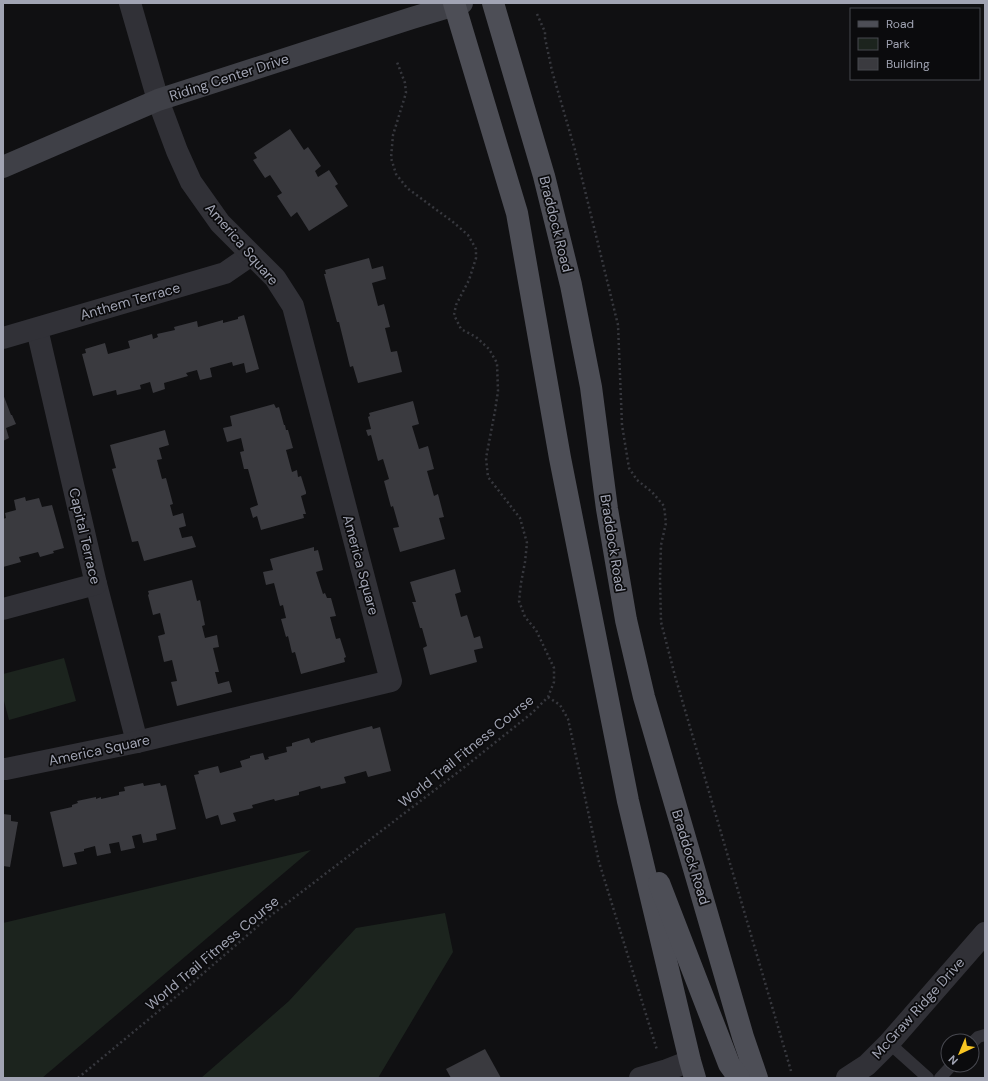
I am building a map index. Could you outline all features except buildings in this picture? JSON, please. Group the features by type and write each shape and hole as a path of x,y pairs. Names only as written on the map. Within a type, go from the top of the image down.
{"main road":[{"name":"Braddock Road","path":"493,3 544,176 570,285 590,387 607,510 626,620 642,689 743,1037 757,1078"},
{"path":"457,4 516,213 560,458 628,801 693,1070"},
{"path":"628,801 729,1064 739,1078"}],"street":[{"name":"America Square","path":"3,769 137,742 391,681 293,306 275,278 220,223 191,182 177,151 158,100 130,3"},
{"name":"Riding Center Drive","path":"3,167 158,100 457,4"},
{"name":"Anthem Terrace","path":"3,338 225,273 251,255"},
{"name":"Capital Terrace","path":"37,329 96,584 137,742"},
{"path":"3,609 96,584"},
{"name":"McGraw Ridge Drive","path":"847,1078 867,1065 889,1043 985,933"},
{"path":"640,1078 667,1070 693,1070"}],"lane":[{"path":"889,1043 928,1078"}],"path":[{"path":"536,14 545,32 552,71 575,150 618,325 622,426 629,468 637,480 652,492 664,506 666,523 661,544 661,622 675,676 791,1071"},
{"name":"World Trail Fitness Course","path":"78,1078 265,920 532,714 548,697 554,682 554,668 536,630 525,617 519,600 527,543 520,518 488,477 486,458 498,391 496,363 489,349 476,337 461,329 454,315 456,305 469,280 476,258 476,249 468,235 407,188 396,174 391,158 393,135 406,93 403,78 397,62"},
{"path":"548,697 560,705 568,719 599,862 657,1051"}],"green space":[{"path":"64,658 76,701 9,720 3,697 3,674"},
{"path":"311,850 42,1078 3,1078 3,923"},
{"path":"445,913 453,952 378,1078 201,1078 289,1001 356,928"}]}
